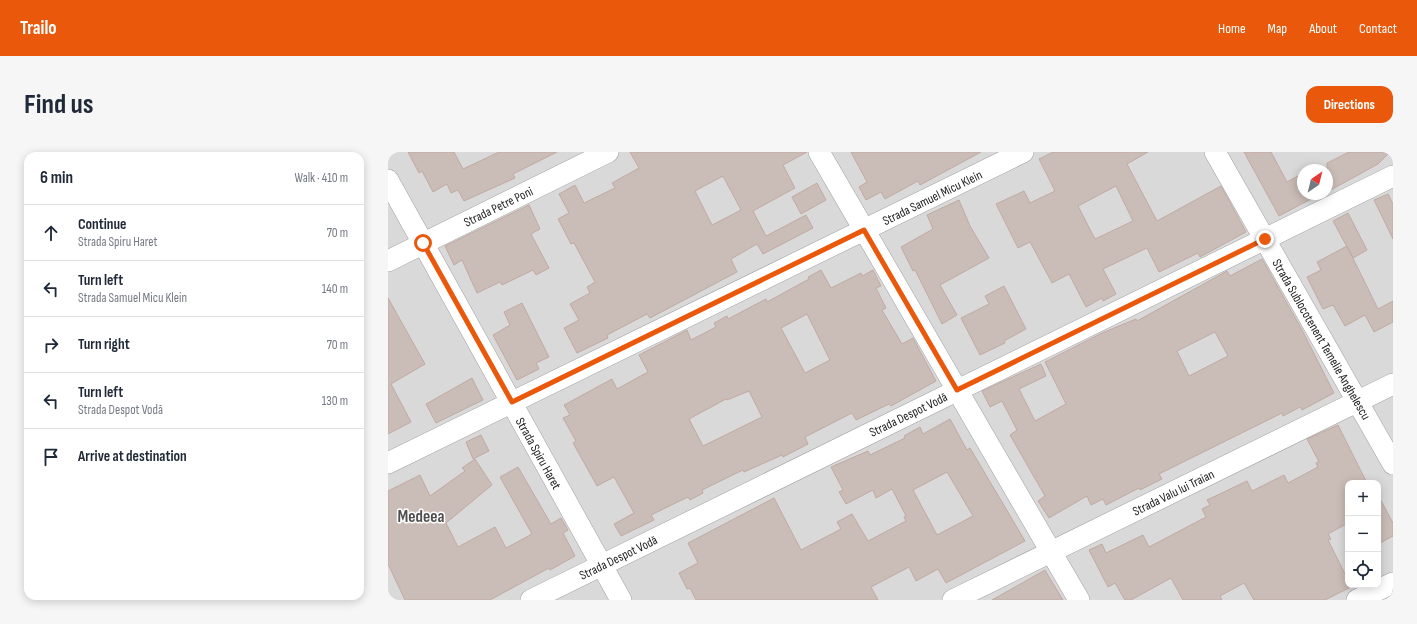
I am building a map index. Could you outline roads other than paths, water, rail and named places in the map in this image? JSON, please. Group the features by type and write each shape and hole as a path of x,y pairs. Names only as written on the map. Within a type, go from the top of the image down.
{"street":[{"name":"Strada Petre Poni","path":"388,261 608,152"},
{"path":"819,152 1079,600"},
{"name":"Strada Samuel Micu Klein","path":"388,463 1023,152"},
{"name":"Strada Sublocotenent Temelie Anghelescu","path":"1215,152 1393,464"},
{"name":"Strada Despot Vodă","path":"531,600 1393,176"},
{"name":"Strada Spiru Haret","path":"388,180 621,600"},
{"name":"Strada Valu lui Traian","path":"953,600 1393,384"},
{"path":"1357,600 1393,583"}],"district":[{"name":"Medeea","path":"421,516"}]}
